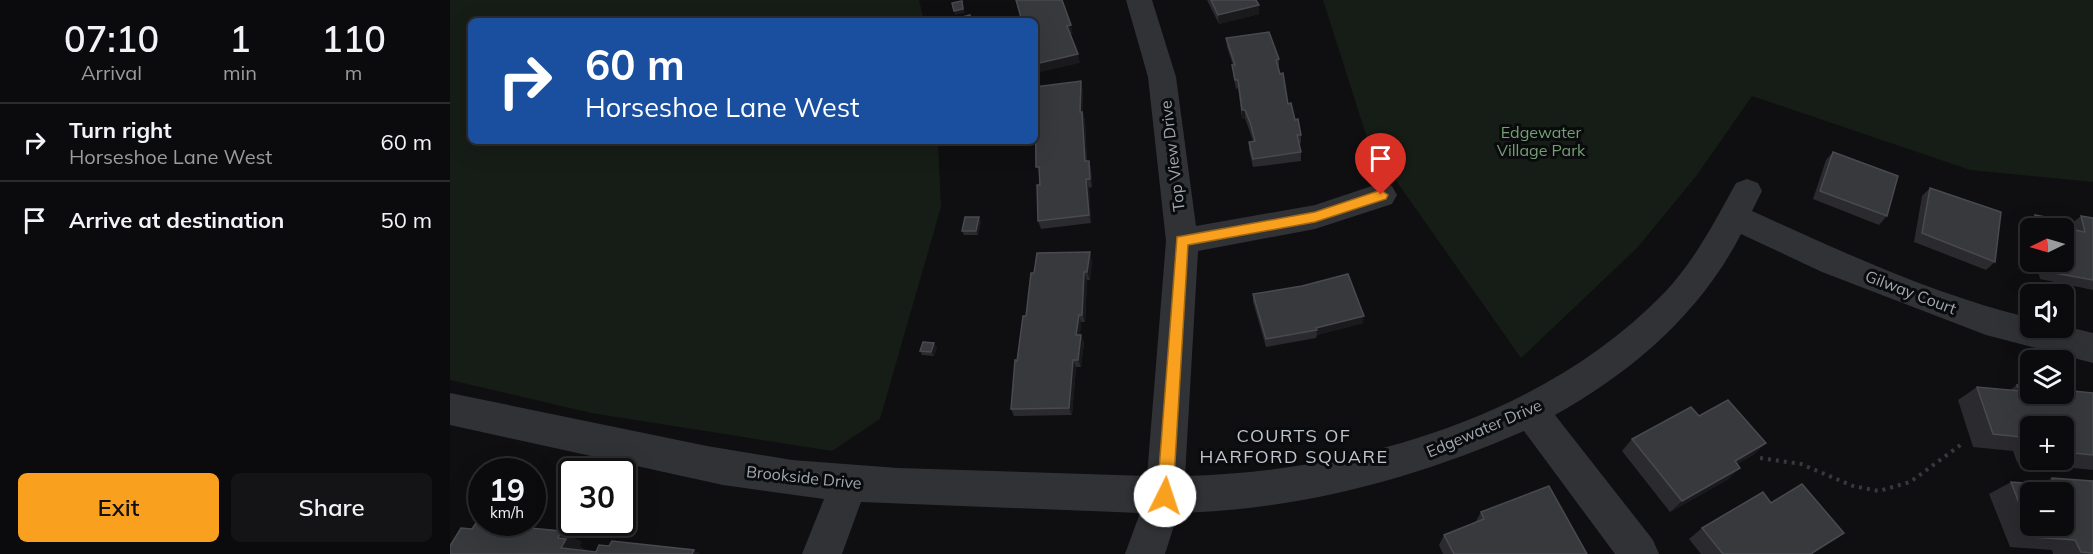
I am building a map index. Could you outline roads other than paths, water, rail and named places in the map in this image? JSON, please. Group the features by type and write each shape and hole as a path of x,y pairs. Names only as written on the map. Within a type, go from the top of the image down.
{"street":[{"name":"Top View Drive","path":"1139,0 1162,77 1182,241 1165,496 1144,554"},
{"path":"1182,241 1315,217 1381,195"},
{"name":"Gilway Court","path":"1741,204 1834,262 1998,325 2093,348"},
{"name":"Edgewater Drive","path":"1165,496 1264,490 1371,468 1437,451 1531,412 1610,365 1656,326 1695,280 1741,204"},
{"path":"1531,412 1639,554"},
{"name":"Brookside Drive","path":"455,418 755,473 849,484 1165,496"},
{"path":"822,554 849,484"}],"district":[{"name":"COURTS OF HARFORD SQUARE","path":"1294,445"}],"park label":[{"name":"Edgewater Village Park","path":"1541,141"}]}
